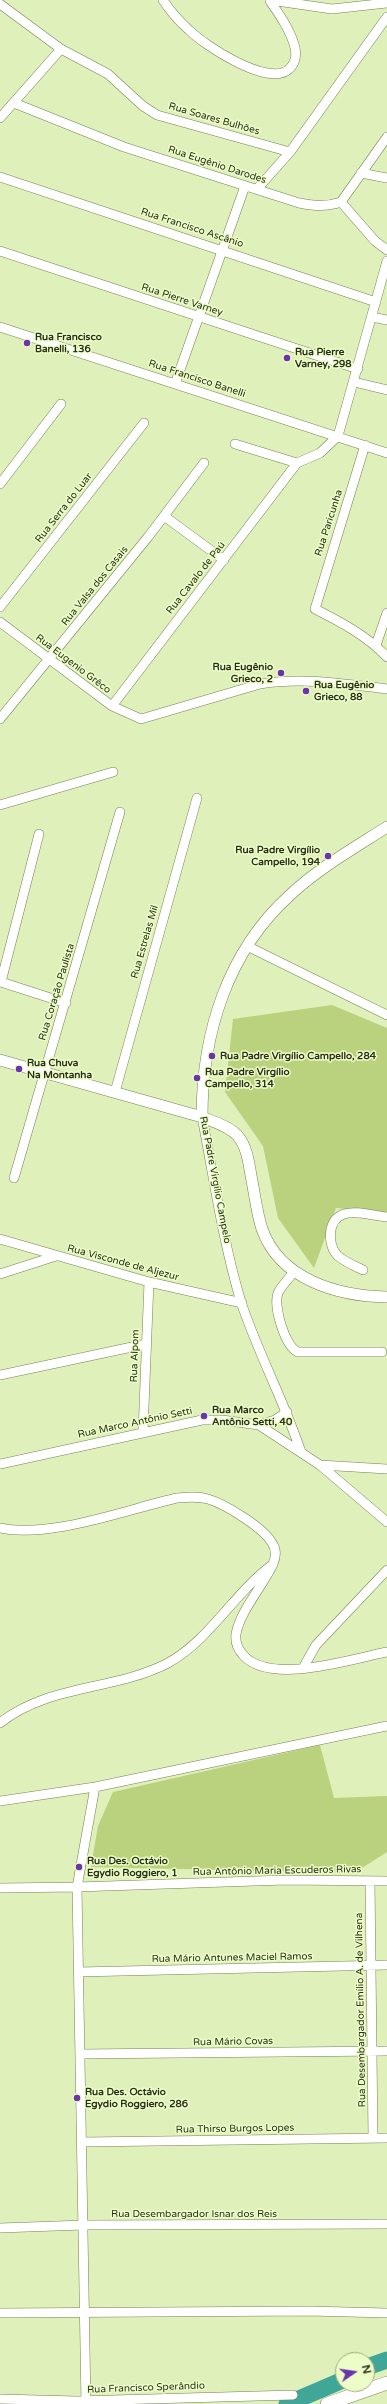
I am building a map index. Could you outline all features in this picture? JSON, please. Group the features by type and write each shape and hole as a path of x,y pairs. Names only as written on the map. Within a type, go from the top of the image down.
{"main road":[{"path":"327,2404 387,2384"}],"street":[{"path":"163,0 189,31 211,47 246,66 267,74 278,74 287,71 293,65 295,50 287,28 270,0"},
{"path":"270,0 332,9 387,3"},
{"name":"Rua Soares Bulhões","path":"0,4 61,49 99,68 143,106 157,115 290,152"},
{"path":"257,189 290,152 387,17"},
{"path":"0,118 61,49"},
{"name":"Rua Eugênio Darodes","path":"14,103 124,148 244,186 317,206 329,206 341,202"},
{"path":"387,137 341,202 375,241 387,250"},
{"path":"361,173 387,178"},
{"name":"Rua Francisco Ascânio","path":"0,177 376,302"},
{"path":"176,384 244,186"},
{"name":"Rua Pierre Varney","path":"0,251 358,369"},
{"path":"338,436 387,261"},
{"path":"372,317 387,320"},
{"name":"Rua Francisco Banelli","path":"0,327 387,453"},
{"path":"354,382 387,390"},
{"path":"0,484 61,404"},
{"name":"Rua Serra do Luar","path":"0,607 144,423"},
{"name":"Rua Cavalo de Paú","path":"112,706 297,463 320,453 338,436"},
{"path":"235,444 297,463"},
{"name":"Rua Paricunha","path":"365,445 315,609 376,645"},
{"name":"Rua Valsa dos Casais","path":"0,719 49,661 204,463"},
{"path":"164,516 224,560"},
{"path":"387,613 376,645 387,657"},
{"name":"Rua Eugenio Grêco","path":"0,622 49,661 112,706 136,718 148,719 260,684 280,680 300,680 387,689"},
{"path":"0,805 113,772"},
{"name":"Rua Estrelas Mil","path":"115,1092 197,798"},
{"name":"Rua Coração Paulista","path":"14,1178 44,1072 66,1003 120,812"},
{"name":"Rua Padre Virgílio Campelo","path":"301,1452 287,1412 242,1303 234,1276 202,1118 204,1067 211,1029 232,973 259,927 289,895 323,869 387,827"},
{"path":"39,834 1,982 66,1003"},
{"path":"247,946 387,1015"},
{"path":"0,1060 202,1118 227,1128 242,1142 246,1152 262,1228 275,1253 295,1271 313,1282 335,1291 387,1297"},
{"path":"363,1270 339,1257 334,1252 330,1234 333,1224 338,1216 348,1213 387,1217"},
{"name":"Rua Visconde de Aljezur","path":"0,1239 149,1282 242,1303"},
{"path":"0,1274 56,1256"},
{"path":"295,1271 278,1293 277,1300 286,1340 294,1350 298,1352 382,1352"},
{"name":"Rua Alpom","path":"143,1432 149,1282"},
{"path":"0,1375 146,1344"},
{"path":"259,1425 275,1420 287,1412"},
{"name":"Rua Marco Antônio Setti","path":"0,1464 202,1420 222,1420 259,1425 320,1465 387,1522"},
{"path":"320,1465 387,1469"},
{"path":"0,1528 28,1530 61,1526 152,1503 195,1496 210,1500 257,1528 272,1543 276,1554 273,1564 239,1626 236,1635 238,1646 244,1656 260,1668 278,1671 303,1668 387,1652"},
{"path":"0,1723 29,1705 68,1691 147,1673 169,1662 188,1648 248,1585 273,1564"},
{"path":"303,1668 316,1645 387,1570"},
{"path":"0,1801 95,1787 387,1726"},
{"path":"86,2402 83,2313 83,2142 77,1887 95,1787"},
{"name":"Rua Antônio Maria Escuderos Rivas","path":"0,1888 285,1880 387,1881"},
{"name":"Rua Desembargador Emílio A. de Vilhena","path":"370,1881 373,2138"},
{"name":"Rua Mário Antunes Maciel Ramos","path":"78,1972 387,1966"},
{"name":"Rua Mário Covas","path":"80,2054 387,2051"},
{"name":"Rua Thirso Burgos Lopes","path":"83,2142 387,2138"},
{"name":"Rua Desembargador Isnar dos Reis","path":"0,2228 84,2225 387,2224"},
{"path":"0,2313 309,2311 387,2313"},
{"name":"Rua Francisco Sperândio","path":"0,2399 86,2402 293,2394"}],"green space":[{"path":"332,1005 387,1028 387,1213 336,1208 314,1268 278,1218 263,1146 225,1092 233,1019"},
{"path":"320,1745 334,1798 387,1796 387,1852 354,1873 91,1867 98,1826 113,1792"}],"waterway":[{"path":"375,2364 387,2360"},
{"path":"287,2404 335,2383"}],"place":[{"name":"Rua Francisco Banelli, 136","path":"27,343"},
{"name":"Rua Pierre Varney, 298","path":"287,358"},
{"name":"Rua Eugênio Grieco, 2","path":"281,673"},
{"name":"Rua Eugênio Grieco, 88","path":"306,691"},
{"name":"Rua Padre Virgílio Campello, 194","path":"328,856"},
{"name":"Rua Padre Virgílio Campello, 284","path":"212,1056"},
{"name":"Rua Chuva Na Montanha","path":"19,1069"},
{"name":"Rua Padre Virgílio Campello, 314","path":"197,1078"},
{"name":"Rua Marco Antônio Setti, 40","path":"204,1416"},
{"name":"Rua Des. Octávio Egydio Roggiero, 1","path":"79,1867"},
{"name":"Rua Des. Octávio Egydio Roggiero, 286","path":"77,2098"}]}
